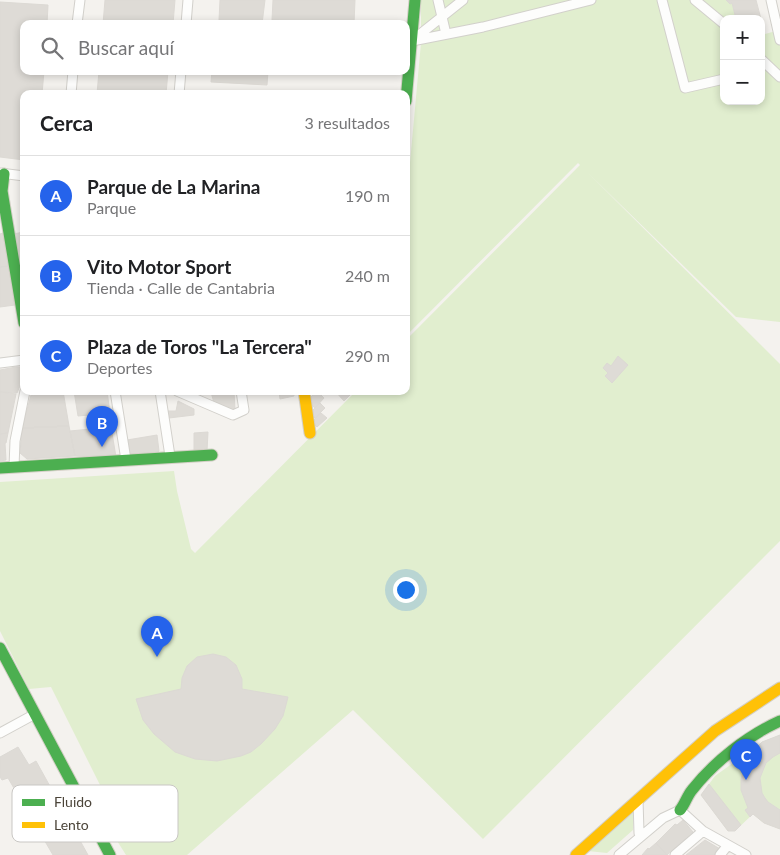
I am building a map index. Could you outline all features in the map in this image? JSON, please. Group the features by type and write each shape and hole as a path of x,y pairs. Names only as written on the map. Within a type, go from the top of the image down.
{"street":[{"path":"78,20 80,0"},
{"path":"186,20 188,0"},
{"path":"410,61 415,0"},
{"path":"438,0 446,34"},
{"path":"412,41 463,0"},
{"path":"412,41 483,27 591,0"},
{"path":"662,0 685,88 720,80"},
{"path":"696,0 720,21"},
{"path":"771,0 780,40"},
{"path":"762,60 780,77"},
{"path":"765,70 772,69"},
{"path":"71,90 73,75"},
{"path":"180,90 181,75"},
{"path":"407,90 409,75"},
{"path":"20,175 2,173 2,191 20,299"},
{"path":"0,363 20,360"},
{"path":"14,467 15,441 24,395"},
{"path":"116,395 126,460"},
{"path":"161,395 170,456"},
{"path":"186,395 233,415 244,410 242,395"},
{"path":"305,395 310,433"},
{"path":"0,468 170,456 212,455"},
{"path":"0,648 73,785"},
{"path":"579,855 638,799 715,731 780,688"},
{"path":"767,696 775,696 780,700"},
{"path":"0,733 35,714"},
{"path":"619,855 663,818 680,810 690,792 750,738 769,725 780,721"},
{"path":"638,799 641,836"},
{"path":"680,810 703,831 746,855"},
{"path":"675,855 703,831"},
{"path":"103,842 110,855"},
{"path":"720,855 728,845"}],"green space":[{"path":"421,0 726,0 730,4 732,3 735,15 720,15 720,105 765,105 765,34 780,30 780,322 736,317 586,171 780,364 780,541 483,839 353,710 187,855 126,855 118,842 178,842 178,785 100,785 51,687 29,689 0,631 0,482 174,471 191,549 195,553 352,395 410,395 410,336 580,165 578,163 410,332 410,163 421,43"},
{"path":"780,735 780,829 764,823 753,814 735,831 728,831 701,795 715,776 762,742"},
{"path":"634,812 633,830 607,853 588,851"}],"building":[{"path":"105,0 175,0 173,20 103,20"},
{"path":"220,0 265,0 262,20 219,20"},
{"path":"273,0 355,0 354,20 272,20"},
{"path":"726,0 756,0 760,15 735,15 732,3 730,4"},
{"path":"0,2 48,5 47,20 20,20 20,75 44,75 42,90 20,90 20,160 0,157"},
{"path":"99,75 168,75 166,90 97,90"},
{"path":"212,75 268,75 267,85 211,82"},
{"path":"3,233 9,266 0,267 0,234"},
{"path":"20,233 20,257 17,257 13,234"},
{"path":"17,257 20,257 20,275"},
{"path":"9,266 15,305 0,307 0,267"},
{"path":"618,356 628,365 612,383 605,376 608,373 603,368 607,363 611,366"},
{"path":"20,367 20,386 17,393 0,392 0,370"},
{"path":"0,392 16,394 8,433 0,434"},
{"path":"31,395 64,395 69,426 22,428"},
{"path":"75,395 108,395 110,413 78,416"},
{"path":"212,395 234,395 235,410 230,411 214,403"},
{"path":"280,395 294,395 294,396 280,399"},
{"path":"313,395 321,395 324,398 315,408 307,401"},
{"path":"339,395 350,395 344,401"},
{"path":"178,401 194,409 194,415 169,418 168,411 176,411"},
{"path":"320,403 325,408 315,418 310,413"},
{"path":"321,413 327,418 317,427 312,422"},
{"path":"69,426 75,456 27,459 20,453 22,428"},
{"path":"111,427 116,457 75,456 70,431"},
{"path":"208,432 207,451 194,452 194,433"},
{"path":"8,433 5,443 6,460 0,461 0,434"},
{"path":"157,435 159,451 156,454 130,457 127,440"},
{"path":"213,654 226,657 236,665 242,679 242,689 288,697 283,716 275,729 261,744 251,752 241,756 217,761 195,759 175,752 154,734 143,720 136,699 181,689 182,678 187,666 197,657"},
{"path":"780,735 780,753 766,763 760,778 762,793 765,798 780,810 780,829 764,823 753,814 750,817 745,810 748,808 741,790 741,779 747,759 754,750 762,742"},
{"path":"18,747 29,765 36,761 49,785 12,785 8,778 2,780 0,777 0,757"},
{"path":"709,784 741,825 735,831 728,831 701,795"},
{"path":"683,820 693,832 667,855 656,843 675,824 677,825"},
{"path":"705,840 720,849 716,855 686,855"},
{"path":"45,842 81,842 88,855 53,855"},
{"path":"656,843 667,855 642,855 648,848"}],"traffic: fast":[{"path":"410,56 415,0"},
{"path":"407,90 408,75"},
{"path":"4,174 2,191 20,299"},
{"path":"0,468 212,455"},
{"path":"0,648 73,785"},
{"path":"680,810 692,790 721,760 755,734 780,721"},
{"path":"103,842 110,855"}],"traffic: slow":[{"path":"305,395 310,433"},
{"path":"576,855 715,731 780,688"}],"place":[{"name":"Vito Motor Sport","path":"102,447"},
{"name":"Parque de La Marina","path":"157,657"},
{"name":"Plaza de Toros \"La Tercera\"","path":"746,780"}]}
